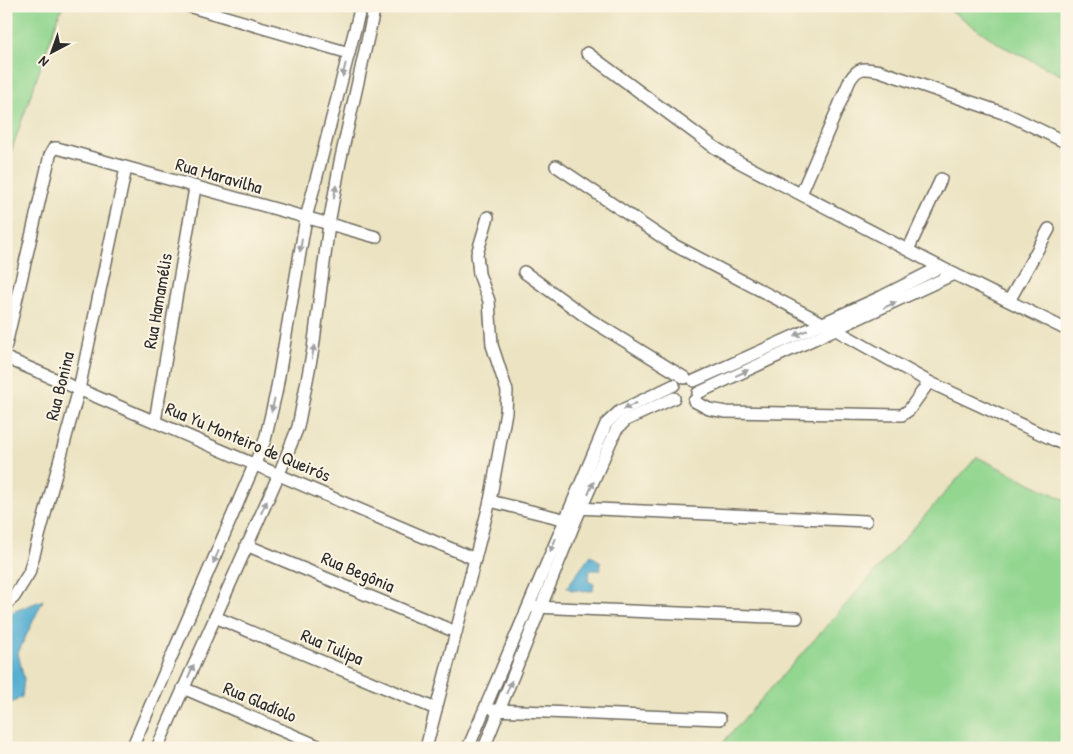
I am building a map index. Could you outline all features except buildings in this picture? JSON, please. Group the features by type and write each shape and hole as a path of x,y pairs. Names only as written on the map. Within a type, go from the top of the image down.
{"street":[{"path":"188,6 349,53"},
{"path":"132,748 265,440 276,393 306,218 361,6"},
{"path":"157,748 294,438 303,405 313,349 329,224 340,162 375,6"},
{"path":"587,53 714,147 940,267 1067,330"},
{"path":"801,194 850,80 856,71 862,67 880,71 1009,115 1067,143"},
{"name":"Rua Maravilha","path":"6,345 50,155 54,148 376,237"},
{"path":"323,158 340,162"},
{"path":"556,166 658,236 836,330 929,382 1067,446"},
{"name":"Rua Bonina","path":"6,604 14,597 29,573 79,389 126,168"},
{"path":"908,250 941,179"},
{"name":"Rua Hamamélis","path":"155,421 195,188"},
{"path":"426,748 476,559 501,443 507,391 492,345 489,301 479,274 477,254 488,217"},
{"path":"1009,301 1049,230"},
{"path":"484,748 540,609 570,521 570,507 609,420 620,410 674,385 881,297 940,267"},
{"path":"524,272 590,319 689,380 696,397 709,408 726,412 902,415 909,410 929,382"},
{"path":"674,398 685,404 696,397 954,274"},
{"name":"Rua Yu Monteiro de Queirós","path":"6,358 476,559"},
{"path":"674,385 674,398"},
{"path":"468,748 528,606 570,521 582,510 618,427 626,420 674,398"},
{"path":"490,501 570,521"},
{"path":"570,507 582,510 866,521"},
{"name":"Rua Begônia","path":"246,545 456,632"},
{"path":"528,606 540,609 797,618"},
{"name":"Rua Tulipa","path":"215,617 436,709"},
{"name":"Rua Gladíolo","path":"183,688 323,748"},
{"path":"484,710 720,719"}],"green space":[{"path":"6,6 62,6 6,166"},
{"path":"944,6 1067,6 1067,78 1002,46"},
{"path":"977,457 1067,501 1067,748 718,748"}],"water":[{"path":"591,555 600,562 601,570 590,570 588,581 594,584 593,591 571,590 567,587"},
{"path":"43,600 18,653 24,679 22,697 6,706 6,624 12,621 10,613"}]}
